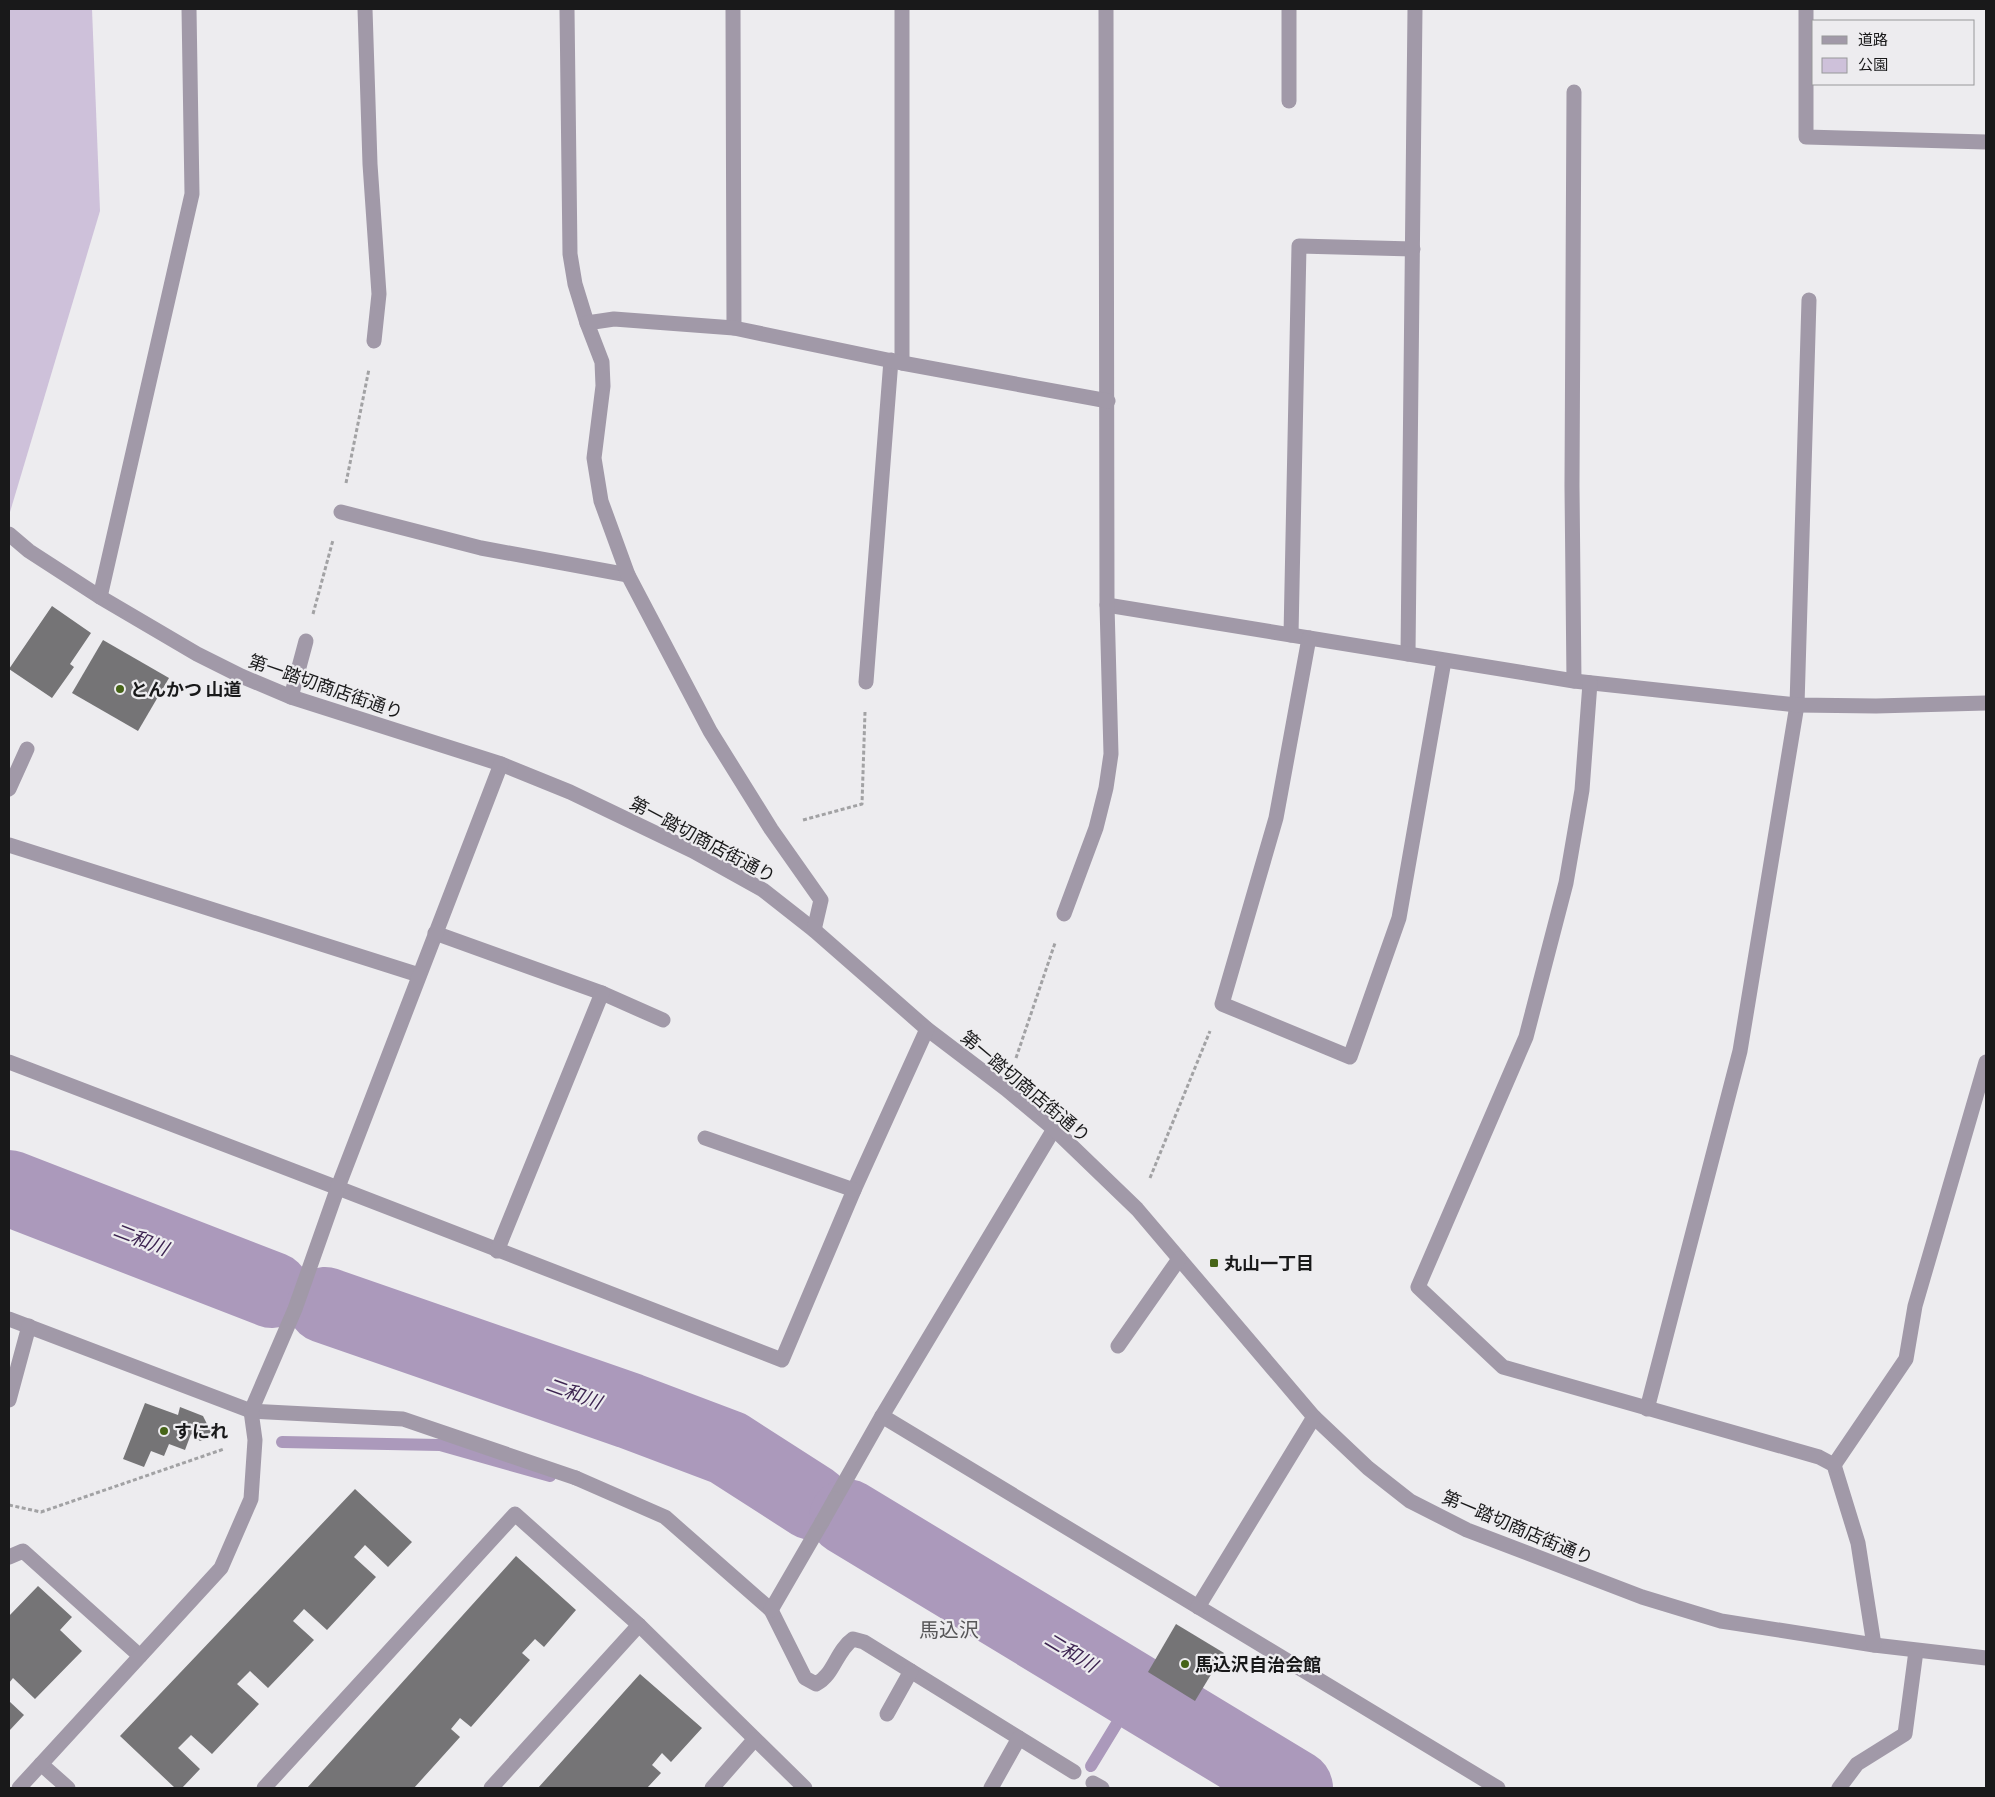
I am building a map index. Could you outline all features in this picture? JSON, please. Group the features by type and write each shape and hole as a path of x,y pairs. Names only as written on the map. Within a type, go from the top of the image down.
{"street":[{"path":"100,597 192,194 189,9"},
{"path":"365,9 370,164 379,294 374,341"},
{"path":"567,9 570,254 574,284 602,362 603,386 594,458 601,501 628,575 710,731 771,829 821,900 814,930"},
{"path":"733,9 734,328"},
{"path":"866,682 897,361 902,9"},
{"path":"1064,914 1096,828 1106,788 1111,754 1107,605 1106,9"},
{"path":"1289,9 1289,101"},
{"path":"1408,654 1415,9"},
{"path":"1806,9 1806,137 1986,142"},
{"path":"1574,92 1572,467 1574,682"},
{"path":"1291,635 1299,246 1413,249"},
{"path":"1647,1409 1740,1051 1797,706 1809,300"},
{"path":"587,323 614,320 734,328 897,361 1108,400"},
{"path":"341,512 481,548 628,575"},
{"name":"第一踏切商店街通り","path":"9,534 29,551 100,597 197,654 241,676 291,697 501,764 570,792 693,851 763,890 814,930 927,1030 1006,1089 1054,1129 1137,1209 1314,1417 1368,1468 1410,1501 1467,1530 1642,1598 1721,1621 1916,1651 1986,1658"},
{"path":"1107,605 1574,682 1797,706 1986,703"},
{"path":"1309,638 1276,818 1222,1004 1350,1057 1399,918 1444,660"},
{"path":"291,697 306,641"},
{"path":"1590,683 1582,790 1566,883 1526,1037 1418,1287 1503,1367 1819,1457 1834,1465 1858,1542 1874,1645"},
{"path":"9,788 27,749"},
{"path":"19,1788 221,1568 251,1499 255,1440 252,1411 295,1309 338,1187 501,764"},
{"path":"9,845 419,975"},
{"path":"435,933 602,993 663,1020"},
{"path":"497,1251 602,993"},
{"path":"9,1062 338,1187 497,1251 782,1360 854,1190 927,1030"},
{"path":"1834,1465 1906,1359 1915,1306 1986,1062"},
{"path":"771,1610 882,1416 1054,1129"},
{"path":"705,1138 854,1190"},
{"path":"1118,1346 1179,1258"},
{"path":"9,1319 252,1411 404,1419 576,1478 665,1517 771,1610 805,1678 816,1684 825,1679 844,1645 853,1639 864,1642 1074,1772"},
{"path":"9,1400 29,1326"},
{"path":"882,1416 1498,1788"},
{"path":"1198,1607 1314,1417"},
{"path":"264,1788 515,1514 639,1625 805,1788"},
{"path":"9,1557 23,1551 140,1656"},
{"path":"491,1788 639,1625"},
{"path":"1839,1788 1857,1764 1905,1734 1916,1651"},
{"path":"888,1714 911,1671"},
{"path":"991,1788 1019,1738"},
{"path":"712,1788 754,1740"},
{"path":"42,1764 68,1788"}],"path":[{"path":"771,829 862,804 864,743"},
{"path":"1006,1089 1064,914"},
{"path":"1137,1209 1210,1029"},
{"path":"9,1505 40,1512 228,1447 255,1440"}],"green space":[{"path":"9,9 92,9 100,211 10,512"}],"building":[{"path":"52,606 91,633 70,664 74,667 52,698 9,669"},
{"path":"103,640 169,678 138,731 72,693"},
{"path":"145,1403 178,1415 180,1407 203,1416 213,1436 200,1441 191,1434 185,1450 169,1444 164,1456 151,1451 144,1467 123,1459"},
{"path":"355,1489 412,1542 388,1567 365,1545 354,1557 376,1577 327,1630 304,1609 293,1621 314,1640 268,1688 250,1671 237,1684 259,1704 212,1754 191,1735 178,1748 200,1769 182,1788 175,1788 120,1736"},
{"path":"516,1556 576,1610 544,1647 535,1639 522,1653 530,1660 471,1727 460,1718 451,1729 460,1737 414,1788 307,1788"},
{"path":"38,1586 72,1617 60,1630 82,1651 35,1699 13,1678 9,1683 9,1616"},
{"path":"1176,1624 1224,1653 1195,1701 1148,1672"},
{"path":"640,1674 702,1728 671,1762 662,1753 652,1765 661,1773 647,1788 538,1788"},
{"path":"9,1701 24,1715 9,1731"}],"waterway":[{"name":"二和川","path":"9,1188 272,1290"},
{"name":"二和川","path":"325,1305 630,1411 728,1448 812,1502"},
{"path":"282,1442 440,1445 550,1476"},
{"name":"二和川","path":"847,1517 1295,1788"},
{"path":"1091,1766 1136,1692"}],"place":[{"name":"とんかつ 山道","path":"120,689"},
{"name":"丸山一丁目","path":"1214,1263"},
{"name":"すにれ","path":"164,1431"},
{"name":"馬込沢自治会館","path":"1185,1664"}],"district":[{"name":"馬込沢","path":"949,1629"}]}
